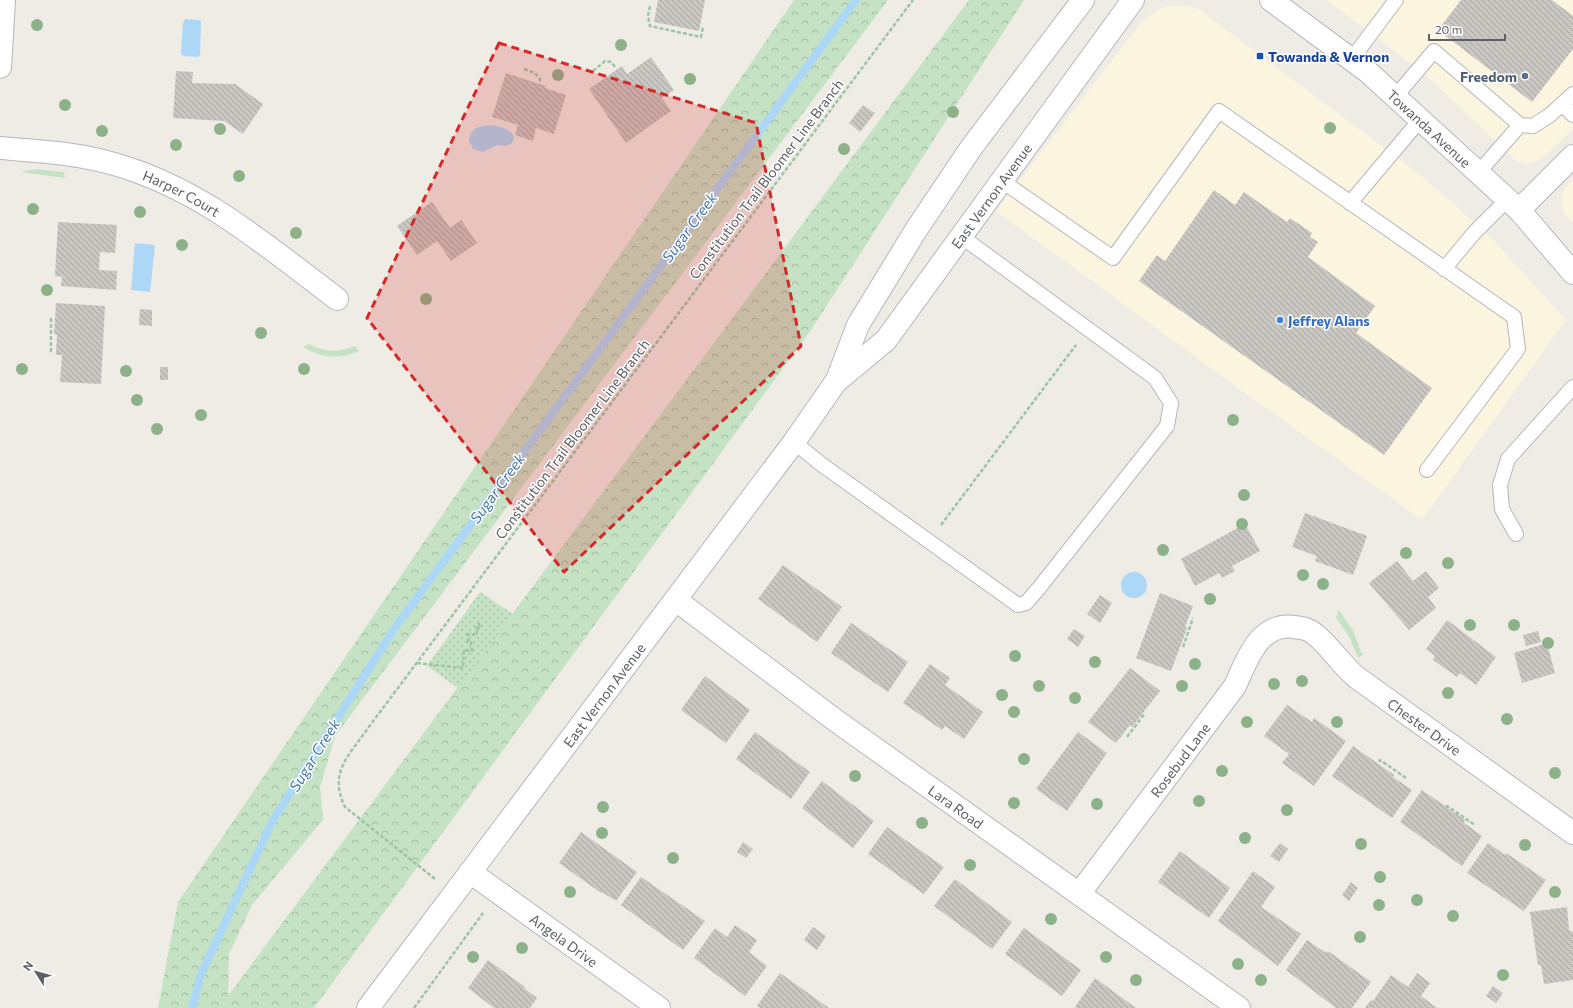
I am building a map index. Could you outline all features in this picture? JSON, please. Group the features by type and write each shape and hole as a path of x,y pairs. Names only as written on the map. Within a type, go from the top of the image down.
{"street":[{"path":"0,67 4,0"},
{"name":"East Vernon Avenue","path":"368,1008 794,442 837,380 858,325 897,260 971,148 1083,0"},
{"name":"East Vernon Avenue","path":"837,380 886,340 1133,0"},
{"name":"Towanda Avenue","path":"1270,0 1351,60 1395,97 1513,205 1573,273"},
{"name":"Harper Court","path":"0,148 80,156 113,163 170,184 226,216 337,299"},
{"path":"1513,205 1573,156"},
{"name":"Lara Road","path":"676,600 835,720 1239,1008"},
{"name":"Chester Drive","path":"1278,627 1288,626 1307,628 1316,635 1337,659 1356,677 1573,833"},
{"name":"Rosebud Lane","path":"1079,894 1235,686 1260,638 1278,627"},
{"name":"Angela Drive","path":"470,872 659,1008"}],"lane":[{"path":"1351,60 1396,0"},
{"path":"1395,97 1434,51 1520,125 1533,126 1550,115 1573,94"},
{"path":"1562,104 1573,115"},
{"path":"1002,180 1113,258 1219,111 1514,317 1518,349 1427,470"},
{"path":"1350,202 1420,120"},
{"path":"1478,173 1520,125"},
{"path":"1444,269 1474,233 1513,205"},
{"path":"794,442 821,464 930,540 1018,605 1026,603 1167,426 1171,404 1155,378 962,237"},
{"path":"1516,534 1502,509 1500,485 1508,459 1573,387"}],"path":[{"name":"Constitution Trail Bloomer Line Branch","path":"433,877 345,807 339,796 338,784 340,770 368,728 913,0"},
{"path":"650,6 648,16 650,26 701,37 703,27"},
{"path":"593,71 605,61 611,62 616,68"},
{"path":"524,69 536,73 540,79 540,82"},
{"path":"51,318 51,351 54,351"},
{"path":"930,540 1088,329"},
{"path":"1183,648 1193,618"},
{"path":"417,663 463,668 464,650 472,651 472,642 468,642 468,634 477,635 476,628 480,628 479,623"},
{"path":"1127,737 1145,713"},
{"path":"1379,762 1380,760 1406,778"},
{"path":"1446,807 1447,806 1475,825"},
{"path":"414,1008 484,913"}],"highlighted area":[{"path":"499,43 756,123 801,346 564,572 367,318"}],"shaded area":[{"path":"1327,0 1573,0 1573,129 1540,160 1528,164 1516,161 1426,75"},
{"path":"1170,6 1189,6 1200,10 1409,166 1451,201 1495,242 1566,320 1422,520 996,211 1143,20 1160,8"},
{"path":"1573,178 1573,223 1564,213 1561,202 1562,193"}],"green space":[{"path":"794,0 888,0 335,736 320,787 323,820 252,905 229,954 228,996 969,0 1024,0 811,330 314,1008 158,1008 178,902"},
{"path":"35,169 64,172 65,178 21,172"},
{"path":"309,344 320,349 331,351 343,350 355,346 359,351 338,357 317,354 303,347"},
{"path":"480,592 513,614 458,688 427,666"},
{"path":"1339,610 1353,630 1361,652 1364,654 1358,658 1349,636 1336,618"}],"water":[{"path":"185,19 199,20 201,22 200,55 198,57 184,56 181,54 183,23"},
{"path":"493,125 510,132 514,136 512,143 506,146 497,145 483,152 473,149 469,140 472,132 478,128"},
{"path":"135,243 155,245 150,292 131,290"},
{"path":"1134,572 1144,575 1147,585 1144,595 1134,598 1124,595 1121,585 1124,575"}],"building":[{"path":"658,0 705,0 699,31 654,22"},
{"name":"Freedom","path":"1461,0 1552,0 1573,16 1573,49 1532,102 1438,30"},
{"path":"651,57 674,90 662,98 671,111 626,143 589,89 622,66 627,74"},
{"path":"176,71 193,72 192,83 235,84 263,104 243,134 224,121 173,118"},
{"path":"506,73 546,86 545,88 566,95 554,134 536,128 533,141 515,135 518,125 492,117"},
{"path":"863,105 875,113 860,132 849,123"},
{"name":"Jeffrey Alans","path":"1214,190 1235,205 1244,192 1287,222 1290,218 1312,233 1310,237 1318,242 1308,257 1375,306 1356,333 1432,388 1384,455 1139,281 1157,255 1165,261"},
{"path":"432,202 450,228 461,220 477,243 451,261 437,241 417,255 397,226"},
{"path":"58,222 117,225 115,253 100,252 99,270 117,271 116,290 61,286 62,277 55,276"},
{"path":"56,303 105,306 101,384 60,382 62,355 56,355 57,335 54,334"},
{"path":"140,309 152,310 152,326 139,325"},
{"path":"160,367 168,367 168,380 160,380"},
{"path":"1305,513 1367,536 1353,575 1315,561 1317,556 1292,547"},
{"path":"1245,524 1260,551 1232,566 1235,571 1222,578 1219,573 1195,586 1181,559"},
{"path":"1397,561 1413,581 1426,571 1439,588 1428,597 1436,608 1409,630 1369,583"},
{"path":"783,565 842,607 817,642 758,599"},
{"path":"1160,593 1193,606 1185,627 1187,628 1171,671 1136,658"},
{"path":"1100,595 1112,603 1100,623 1087,614"},
{"path":"1447,620 1496,657 1476,685 1460,673 1457,677 1433,660 1435,656 1426,649"},
{"path":"851,623 908,662 888,692 831,653"},
{"path":"1074,629 1085,636 1078,647 1067,639"},
{"path":"1538,631 1541,642 1526,646 1523,635"},
{"path":"1547,643 1555,673 1522,683 1514,653"},
{"path":"930,664 950,678 945,685 983,712 964,739 945,726 942,730 903,703"},
{"path":"1130,668 1160,691 1132,727 1130,725 1116,743 1088,722"},
{"path":"705,676 750,710 726,743 681,710"},
{"path":"1287,705 1312,722 1314,718 1346,741 1314,786 1282,763 1289,754 1264,736"},
{"path":"755,732 810,772 791,799 736,759"},
{"path":"1078,732 1107,753 1067,811 1036,789"},
{"path":"1353,746 1394,775 1393,777 1412,790 1392,818 1332,776"},
{"path":"822,781 874,821 853,848 802,808"},
{"path":"1422,790 1465,820 1464,823 1482,836 1462,866 1400,822"},
{"path":"887,827 944,867 924,894 868,854"},
{"path":"581,832 637,872 616,901 602,892 601,893 559,863"},
{"path":"743,842 753,849 746,858 737,852"},
{"path":"1280,843 1288,849 1279,862 1270,856"},
{"path":"1488,843 1505,855 1506,853 1546,880 1524,911 1467,873"},
{"path":"1180,851 1230,888 1209,918 1158,882"},
{"path":"1253,871 1275,887 1261,907 1301,934 1278,966 1218,921"},
{"path":"641,877 705,921 683,950 621,905"},
{"path":"955,879 1012,922 992,949 934,906"},
{"path":"1351,882 1358,888 1349,901 1342,895"},
{"path":"1567,907 1569,930 1573,932 1573,980 1544,984 1541,965 1538,965 1530,912"},
{"path":"735,925 757,940 749,952 767,966 745,996 694,958 715,928 727,937"},
{"path":"813,927 826,936 817,950 804,940"},
{"path":"1024,928 1081,970 1062,996 1005,954"},
{"path":"1307,940 1326,953 1328,951 1371,982 1352,1008 1336,1008 1286,970"},
{"path":"488,960 525,987 524,988 537,998 530,1008 494,1008 468,988"},
{"path":"780,973 829,1008 760,1008 757,1006"},
{"path":"1417,973 1430,983 1421,996 1437,1008 1365,1008 1371,1000 1373,1001 1391,975 1408,987"},
{"path":"1095,978 1136,1008 1075,1007"},
{"path":"1493,986 1503,993 1496,1003 1486,996"}],"waterway":[{"name":"Sugar Creek","path":"192,1008 201,974 273,820 394,629 856,0"}],"place":[{"name":"Towanda & Vernon","path":"1260,56"},
{"name":"Freedom","path":"1525,76"},
{"name":"Jeffrey Alans","path":"1280,320"}]}
